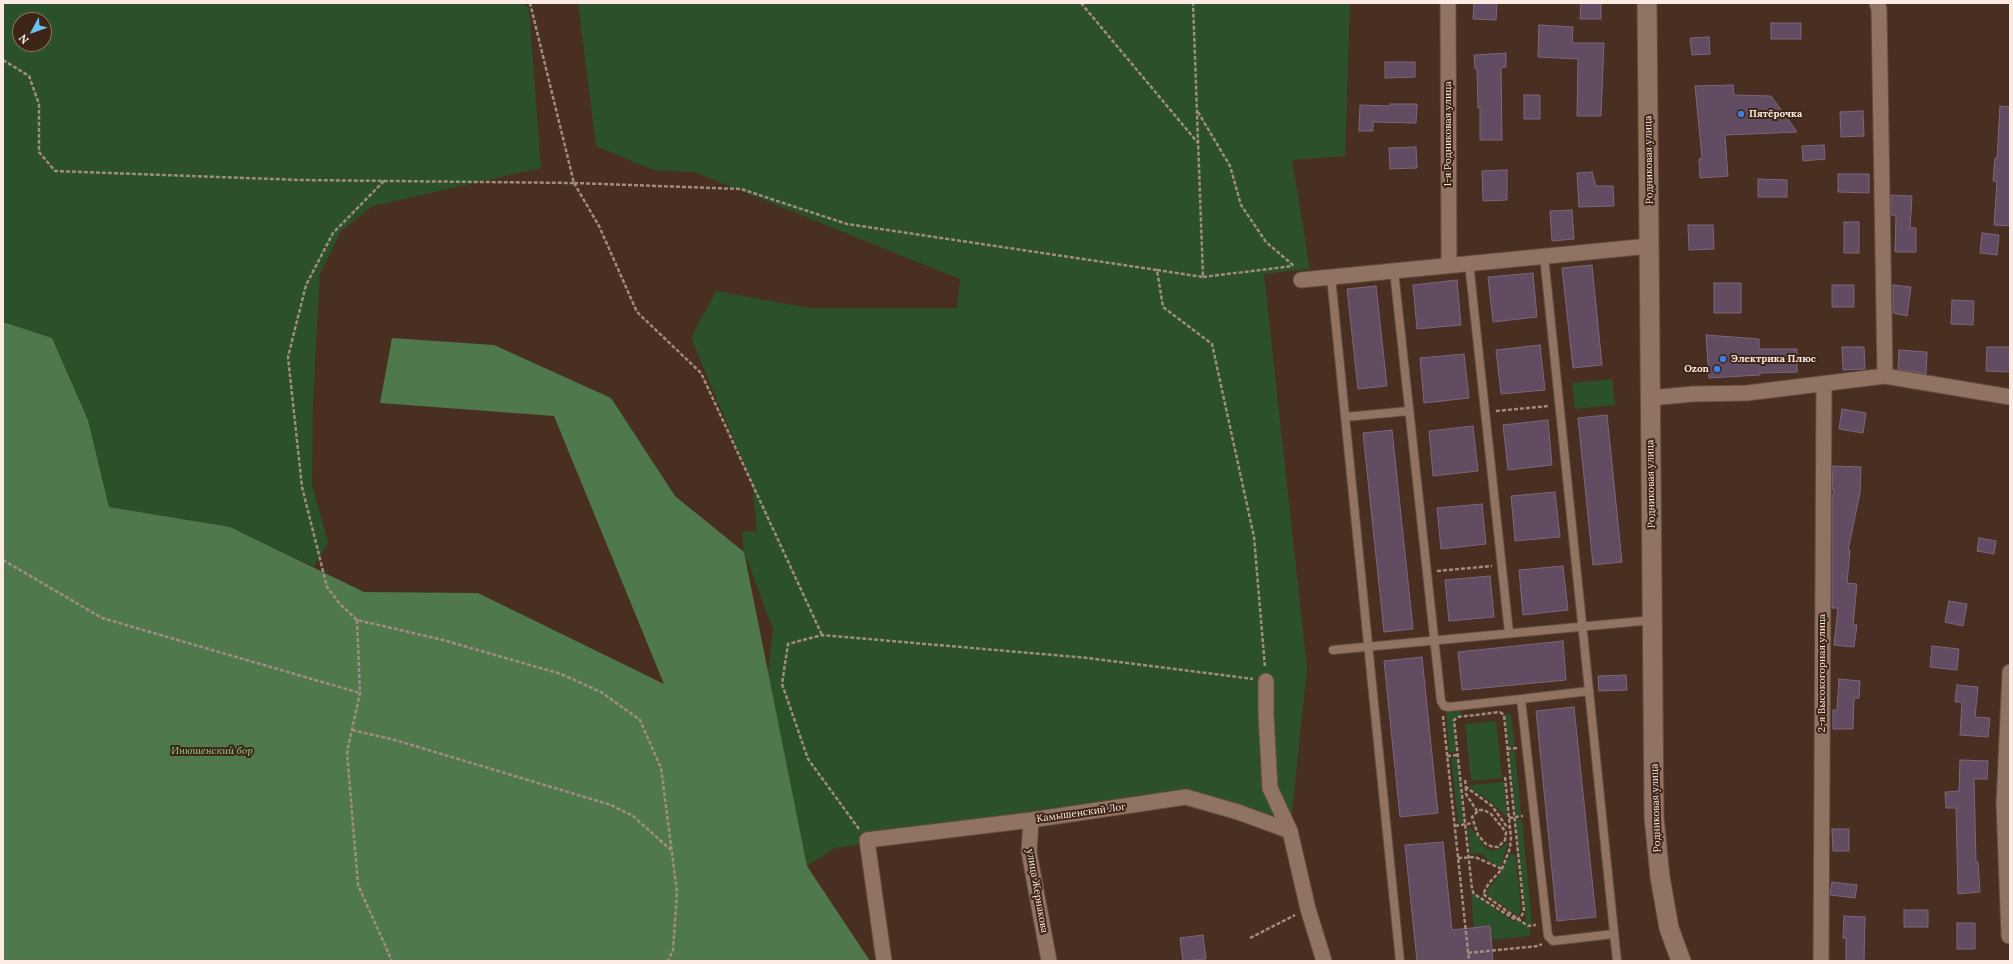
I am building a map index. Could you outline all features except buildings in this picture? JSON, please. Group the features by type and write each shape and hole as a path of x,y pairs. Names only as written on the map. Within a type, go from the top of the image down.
{"street":[{"name":"1-я Родниковая улица","path":"1448,3 1449,265"},
{"name":"Родниковая улица","path":"1647,3 1654,817 1660,878 1669,928 1681,961"},
{"path":"1877,3 1879,9 1885,376"},
{"path":"1300,281 1331,276 1650,246"},
{"path":"1650,398 1693,394 1747,393 1824,385 1885,376 2010,397"},
{"name":"2-я Высокогорная улица","path":"1821,961 1824,385"},
{"path":"2009,936 2004,804 2010,672"},
{"path":"1266,681 1266,714 1270,788 1290,831 1308,908 1324,961"},
{"name":"Камышенский Лог","path":"868,840 1031,820 1186,797 1238,812 1290,831"},
{"name":"улица Жернакова","path":"1031,820 1029,852 1049,961"},
{"path":"868,840 884,961"}],"lane":[{"path":"1544,256 1617,961"},
{"path":"1469,263 1510,633"},
{"path":"1394,271 1441,701 1444,706 1449,707 1589,690"},
{"path":"1331,276 1400,961"},
{"path":"1345,417 1409,411"},
{"path":"1333,650 1653,620"},
{"path":"1521,698 1549,939 1553,941 1614,934"}],"path":[{"path":"530,3 574,182 599,226 637,312 701,373 822,635"},
{"path":"1081,3 1198,143"},
{"path":"1193,3 1203,277"},
{"path":"3,60 29,76 38,104 39,152 55,171 300,180 574,182 741,189 847,224 1203,277 1294,266 1266,242 1241,205 1230,166 1197,111"},
{"path":"384,181 333,233 306,285 288,357 302,487 327,587 340,604 357,620 443,640 560,674 601,692 640,720 661,768 676,892 673,950 668,961"},
{"path":"868,840 808,759 782,684 788,644 822,635 1088,658 1266,681 1254,537 1212,344 1163,307 1157,270"},
{"path":"1485,412 1559,405"},
{"path":"3,560 102,618 360,693"},
{"path":"1427,572 1502,564"},
{"path":"357,620 360,693 347,752 358,885 392,961"},
{"path":"1444,706 1443,713 1447,756 1469,961"},
{"path":"1502,713 1524,911 1523,915 1519,919 1512,919 1472,892 1458,755 1454,720 1458,716 1502,713"},
{"path":"352,730 395,740 611,805 633,816 671,851"},
{"path":"1507,749 1516,748"},
{"path":"1447,756 1458,755"},
{"path":"1505,777 1509,827 1512,838 1502,869 1484,889 1483,894 1528,926 1536,925"},
{"path":"1465,780 1466,794 1477,811"},
{"path":"1466,787 1492,806 1509,827"},
{"path":"1484,810 1491,814 1506,832 1505,840 1498,847 1493,847 1486,844 1478,835 1473,823 1472,817 1477,811 1484,810"},
{"path":"1509,818 1524,816"},
{"path":"1454,826 1473,823"},
{"path":"1503,828 1509,827"},
{"path":"1458,858 1476,857 1502,869"},
{"path":"1250,938 1308,908"},
{"path":"1468,953 1538,946 1549,939"}],"green space":[{"path":"3,3 522,3 529,8 541,168 373,206 341,231 320,274 313,402 312,485 328,542 314,567 230,527 109,507 88,420 52,338 3,322"},
{"path":"578,3 1350,3 1345,156 1292,160 1310,269 1264,274 1307,668 1290,831 1186,797 835,848 807,866 768,674 773,629 744,552 742,532 757,531 752,483 691,338 716,291 810,308 957,308 960,279 694,172 653,170 596,146"},
{"name":"Инюшенский бор","path":"3,322 52,338 88,420 109,507 230,527 364,592 478,593 664,684 554,416 380,403 392,338 494,345 611,398 675,496 744,552 807,866 870,961 3,961"},
{"path":"1612,379 1615,405 1575,409 1572,383"},
{"path":"1460,709 1461,716 1457,716 1454,720 1456,752 1449,753 1446,711"},
{"path":"1505,714 1511,714 1515,746 1509,747"},
{"path":"1496,721 1502,778 1471,781 1465,724"},
{"path":"1509,751 1515,751 1521,815 1516,816"},
{"path":"1451,758 1458,758 1463,822 1458,823"},
{"path":"1504,782 1506,816 1486,798 1470,788 1470,785"},
{"path":"1516,819 1522,819 1532,924 1526,924"},
{"path":"1468,828 1472,829 1485,848 1498,850 1508,842 1501,867 1490,862 1481,854 1470,853"},
{"path":"1511,853 1516,856 1521,909 1518,916 1487,895 1486,892 1499,876"},
{"path":"1471,893 1513,921 1520,921 1530,929 1530,936 1491,940 1474,928"}],"place":[{"name":"Пятёрочка","path":"1741,114"},
{"name":"Электрика Плюс","path":"1723,359"},
{"name":"Ozon","path":"1717,369"}]}
